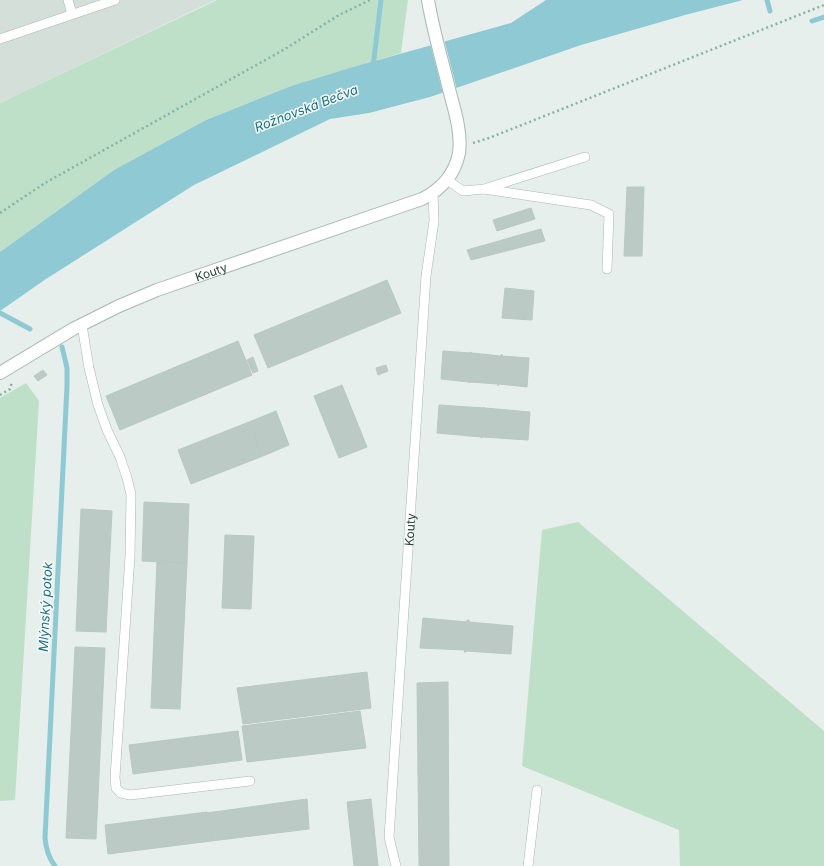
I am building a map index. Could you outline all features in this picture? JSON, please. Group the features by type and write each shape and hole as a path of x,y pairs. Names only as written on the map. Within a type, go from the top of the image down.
{"street":[{"name":"Kouty","path":"0,373 82,324 157,290 406,205 433,194 447,180 457,161 460,142 454,108 428,0"}],"lane":[{"path":"68,0 72,14"},
{"path":"0,40 114,0"},
{"path":"447,180 463,191 484,189 585,157"},
{"path":"484,189 591,205 609,214 607,269"},
{"name":"Kouty","path":"396,866 389,836 426,276 434,212 433,194"},
{"path":"82,324 89,368 98,405 107,430 120,457 131,494 130,556 115,777 116,788 121,793 130,795 250,781"},
{"path":"528,866 537,790"}],"path":[{"path":"0,213 45,183 286,49 339,15 370,0"},
{"path":"460,142 476,142 489,138 824,5"}],"shaded area":[{"path":"0,0 215,0 0,103"}],"green space":[{"path":"217,0 408,0 401,53 291,86 206,120 114,170 0,252 0,103"},
{"path":"26,383 39,401 15,800 0,801 0,398"},
{"path":"578,522 824,731 824,866 680,866 679,830 522,766 542,530"}],"water":[{"name":"Rožnovská Bečva","path":"546,0 743,0 581,45 430,97 369,113 330,119 194,185 46,279 0,311 0,252 114,170 206,120 291,86 511,23"}],"pier":[{"path":"444,39 457,90 443,94 430,43"}],"building":[{"path":"627,187 644,187 642,256 624,256"},
{"path":"531,208 535,219 497,231 493,220"},
{"path":"541,229 545,241 471,260 467,250"},
{"path":"387,280 401,313 268,368 254,335"},
{"path":"505,288 534,291 532,320 502,318"},
{"path":"238,341 252,375 120,430 106,396"},
{"path":"443,351 470,352 500,356 502,354 502,356 529,358 527,387 499,384 498,386 498,384 469,383 441,379"},
{"path":"253,357 258,371 253,373 247,360"},
{"path":"386,365 388,371 378,375 376,368"},
{"path":"43,370 47,375 38,381 34,376"},
{"path":"342,385 367,447 339,458 314,396"},
{"path":"439,405 484,407 530,412 528,440 481,438 437,433"},
{"path":"276,411 289,445 263,456 249,422"},
{"path":"249,422 263,456 191,484 178,450"},
{"path":"144,502 189,504 187,563 142,561"},
{"path":"81,509 112,511 106,632 76,631"},
{"path":"225,535 254,536 251,609 222,608"},
{"path":"157,561 187,563 180,709 151,708"},
{"path":"423,618 467,622 467,620 469,620 469,622 513,626 511,654 420,648"},
{"path":"75,647 105,648 96,839 66,838"},
{"path":"367,672 371,708 243,724 237,688"},
{"path":"448,682 449,866 419,866 417,683"},
{"path":"360,711 366,748 247,762 242,726"},
{"path":"238,731 242,760 133,774 129,745"},
{"path":"307,799 309,829 211,841 207,813"},
{"path":"371,799 378,866 354,866 347,802"},
{"path":"207,812 211,841 108,854 105,825"}],"waterway":[{"path":"373,67 381,0"},
{"path":"767,0 770,11"},
{"path":"812,21 824,17"},
{"name":"Mlýnský potok","path":"0,313 30,329"},
{"name":"Mlýnský potok","path":"55,866 48,853 45,838 67,386 67,368 62,347"}]}
